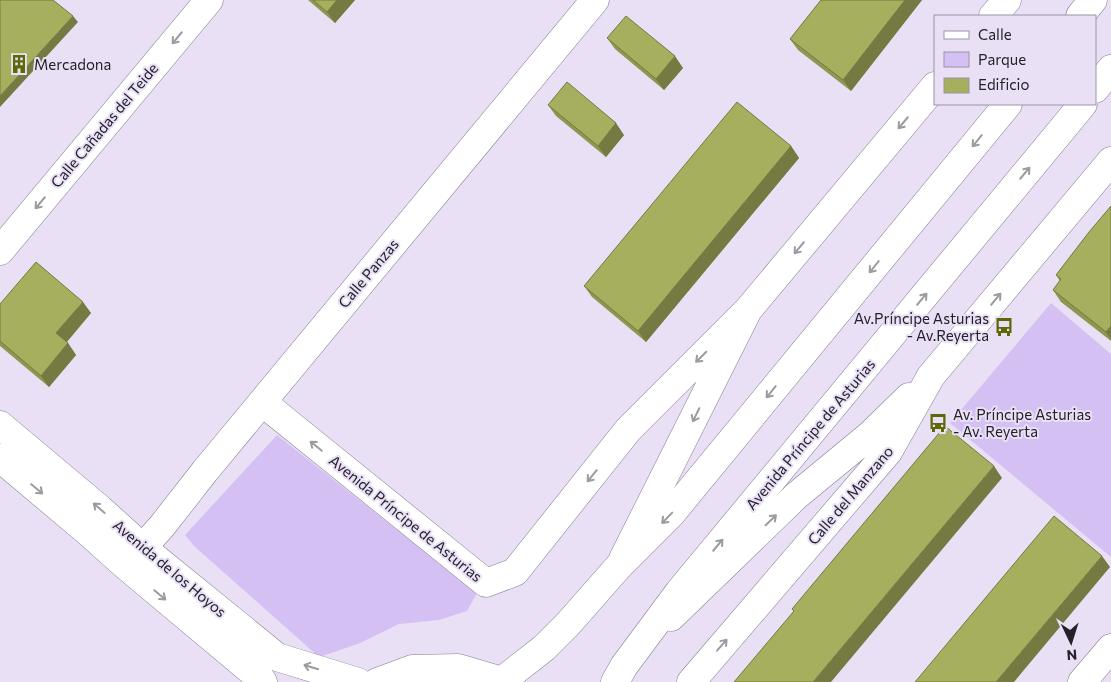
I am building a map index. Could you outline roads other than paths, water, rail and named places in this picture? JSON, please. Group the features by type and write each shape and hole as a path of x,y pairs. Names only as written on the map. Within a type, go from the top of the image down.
{"street":[{"name":"Calle Cañadas del Teide","path":"0,251 209,0"},
{"name":"Calle Panzas","path":"134,557 162,526 204,471 595,0"},
{"path":"994,15 1007,0"},
{"path":"1081,15 1093,0"},
{"path":"1096,88 1111,69"},
{"name":"Avenida Príncipe de Asturias","path":"262,402 486,583 515,572 628,430 748,310 934,87"},
{"name":"Avenida Príncipe de Asturias","path":"504,681 544,648 568,624 619,566 671,514 1007,105"},
{"name":"Avenida Príncipe de Asturias","path":"615,682 624,666 686,584 1081,105"},
{"name":"Calle del Manzano","path":"691,682 888,452 931,376 1111,161"},
{"name":"Avenida Príncipe de Asturias","path":"619,566 748,310"},
{"name":"Avenida Príncipe de Asturias","path":"635,651 796,496 870,435 931,376"},
{"name":"Avenida de los Hoyos","path":"0,425 100,509 134,557 263,682"},
{"name":"Avenida de los Hoyos","path":"0,458 88,532 134,557 277,657 358,682"},
{"path":"1082,682 1111,648"},
{"path":"377,682 412,669 458,668 504,681"}],"place":[{"name":"Mercadona","path":"19,64"},
{"name":"Av.Príncipe Asturias - Av.Reyerta","path":"1004,327"},
{"name":"Av. Príncipe Asturias - Av. Reyerta","path":"938,423"}]}
